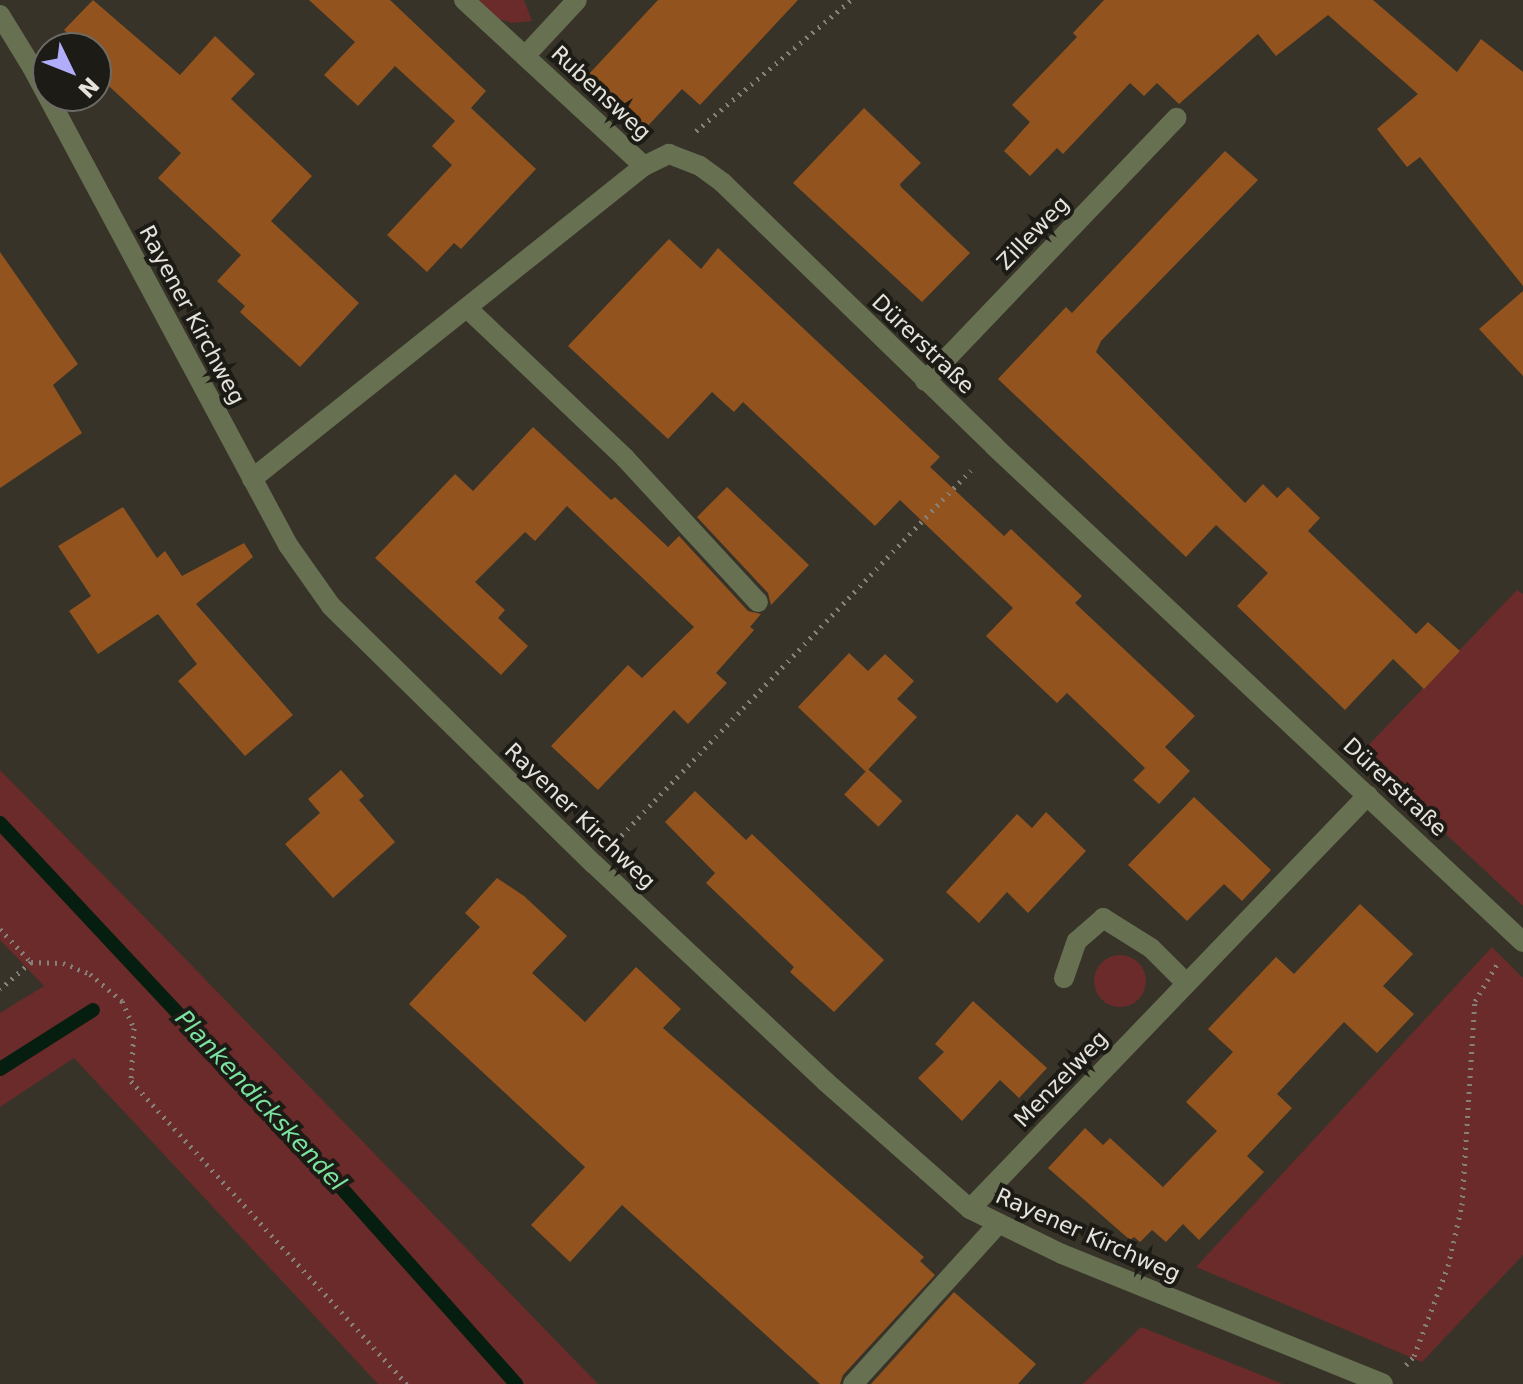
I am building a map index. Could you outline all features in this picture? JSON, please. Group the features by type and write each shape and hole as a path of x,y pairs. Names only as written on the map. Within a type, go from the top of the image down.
{"street":[{"name":"Rubensweg","path":"464,0 644,166"},
{"name":"Rubensweg","path":"525,56 577,0"},
{"name":"Rayener Kirchweg","path":"0,15 32,67 288,545 331,606 594,864 826,1082 970,1209 1062,1254 1390,1379"},
{"name":"Zilleweg","path":"925,381 1176,118"},
{"path":"252,479 644,166 669,154"},
{"name":"Dürerstraße","path":"669,154 700,166 723,183 925,381 1520,940"},
{"path":"467,308 625,458 758,602"},
{"name":"Menzelweg","path":"970,1209 1368,795"},
{"path":"1064,978 1077,941 1103,918 1151,948 1186,983"},
{"path":"853,1384 999,1223"}],"path":[{"path":"669,154 851,0"},
{"path":"594,864 994,446"},
{"path":"0,929 31,962"},
{"path":"1390,1379 1414,1356 1438,1297 1462,1205 1475,1001 1520,940"},
{"path":"0,989 31,962 63,963 90,974 122,1001 134,1028 131,1081 407,1384"}],"shaded area":[{"path":"475,0 524,0 532,21 512,23 495,18"},
{"path":"1517,590 1523,594 1523,906 1360,754"},
{"path":"0,770 598,1384 378,1384 74,1058 0,1107 0,1013 44,986 0,940"},
{"path":"1492,947 1523,978 1523,1255 1422,1362 1196,1267"},
{"path":"1120,955 1138,963 1146,981 1138,999 1120,1007 1102,999 1094,981 1102,963"},
{"path":"1141,1327 1283,1384 1083,1384"}],"building":[{"path":"93,0 180,75 215,36 255,74 231,99 312,176 271,221 359,303 300,367 240,312 245,306 217,281 241,255 158,178 181,153 112,89 112,32 64,30"},
{"path":"309,0 390,0 486,91 471,108 536,169 461,249 454,243 427,272 387,235 452,165 432,146 455,121 395,66 358,106 324,75 355,42"},
{"path":"658,0 798,0 700,105 682,89 646,128 588,75"},
{"path":"1104,0 1373,0 1457,72 1481,39 1523,72 1523,286 1420,157 1407,167 1377,129 1418,94 1328,15 1276,56 1258,34 1179,104 1157,83 1144,96 1130,83 1063,154 1057,148 1030,176 1004,151 1030,122 1012,105 1077,37 1073,33"},
{"path":"864,108 921,163 900,184 901,187 970,253 922,302 793,183"},
{"path":"1225,151 1258,180 1101,341 1096,352 1245,503 1263,484 1277,498 1288,487 1320,518 1308,531 1416,634 1428,622 1460,651 1424,689 1393,659 1345,710 1237,606 1268,573 1216,525 1186,557 998,379 1066,307 1072,313"},
{"path":"669,239 701,269 718,248 940,457 930,467 1004,536 1011,529 1082,596 1075,603 1195,716 1165,747 1190,771 1159,804 1133,780 1145,768 1067,693 1057,703 986,636 1013,608 900,500 875,526 743,402 734,412 712,392 668,439 568,346"},
{"path":"0,252 78,364 53,385 82,433 0,488"},
{"path":"1523,291 1523,376 1479,329"},
{"path":"533,427 611,500 615,497 668,547 679,536 748,611 761,614 750,627 754,630 716,673 727,683 688,724 674,710 598,790 551,746 628,665 642,678 694,627 567,506 535,541 525,532 475,582 505,610 498,618 528,646 501,675 375,558 455,474 473,491"},
{"path":"727,487 809,565 771,605 768,593 697,517"},
{"path":"123,507 157,558 165,551 182,576 244,543 253,557 196,604 293,715 245,756 178,681 197,664 158,614 98,654 69,611 91,596 58,546"},
{"path":"849,653 868,671 885,654 914,681 897,699 917,717 866,772 798,707"},
{"path":"868,769 902,801 879,827 844,795"},
{"path":"341,770 364,796 359,800 395,842 333,898 285,844 320,813 308,799"},
{"path":"695,791 746,840 752,834 884,960 834,1012 790,972 794,967 706,883 715,873 665,822"},
{"path":"1194,797 1271,870 1242,901 1224,884 1187,921 1128,865"},
{"path":"1046,812 1086,851 1028,913 1007,892 979,923 946,892 1017,814 1032,828"},
{"path":"497,878 524,896 567,936 532,973 585,1022 636,967 681,1009 663,1028 924,1257 920,1261 935,1275 843,1375 840,1384 820,1384 622,1205 570,1262 531,1225 585,1167 409,1004 480,927 465,913"},
{"path":"1360,904 1413,954 1383,986 1414,1014 1377,1053 1344,1022 1277,1094 1292,1108 1247,1156 1264,1172 1199,1240 1183,1224 1166,1242 1152,1230 1140,1242 1134,1237 1130,1240 1048,1168 1085,1128 1103,1145 1110,1138 1163,1187 1217,1131 1186,1102 1233,1052 1208,1029 1276,957 1294,974"},
{"path":"973,1001 1047,1068 1019,1098 1000,1080 962,1121 918,1078 944,1052 935,1044"},
{"path":"954,1292 1036,1364 1018,1384 871,1384"}],"waterway":[{"name":"Plankendickskendel","path":"0,823 346,1193 516,1384"},
{"path":"0,1069 93,1010"}]}
